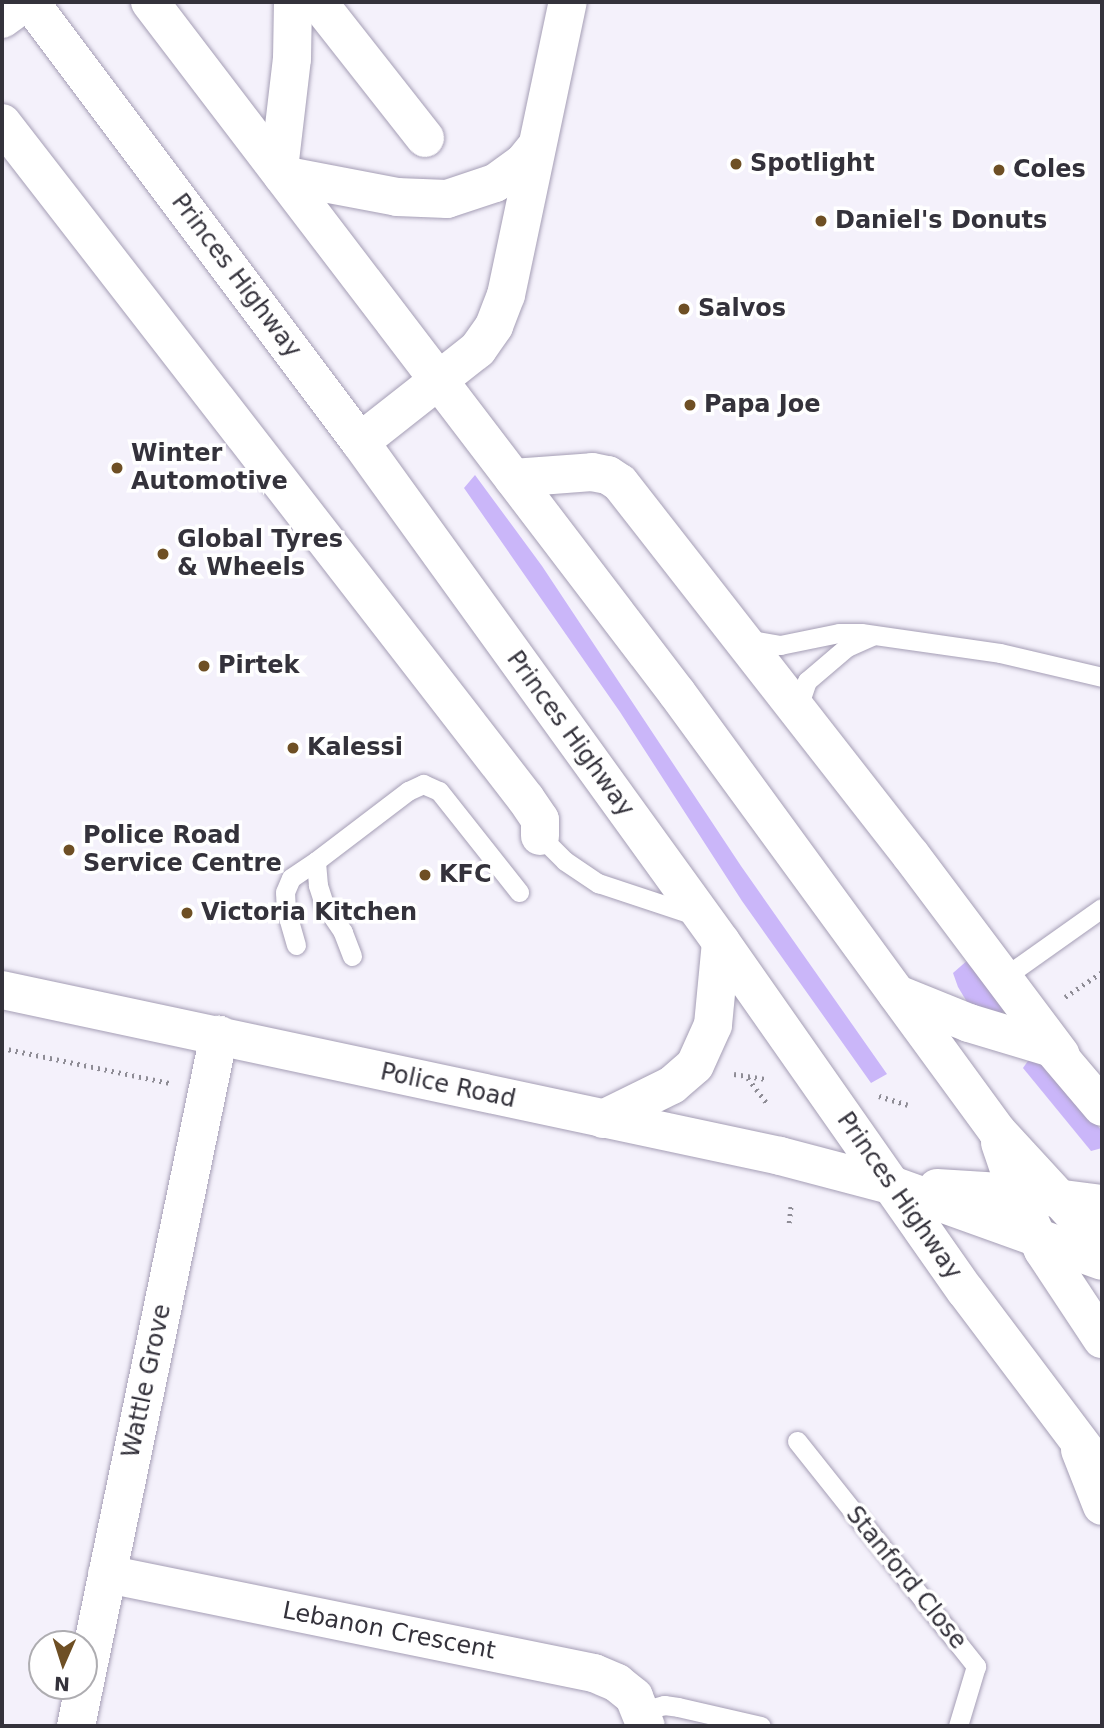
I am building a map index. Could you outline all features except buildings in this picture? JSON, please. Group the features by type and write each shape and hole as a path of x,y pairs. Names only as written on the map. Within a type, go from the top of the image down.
{"main road":[{"path":"2,19 25,2"},
{"name":"Princes Highway","path":"30,2 360,442 1077,1442 1102,1472"},
{"path":"150,2 440,379 783,835 997,1131 1102,1245"},
{"path":"280,172 292,59 293,2"},
{"path":"318,2 425,138"},
{"path":"360,442 486,340 502,307 568,2"},
{"path":"2,123 526,799 540,820 540,836"},
{"path":"280,172 397,197 447,199 495,183 523,163 536,147"},
{"path":"513,478 592,472 614,478 743,638 1102,1107"},
{"path":"603,1118 672,1085 695,1065 713,1025 711,930"},
{"name":"Police Road","path":"2,990 780,1156 894,1186 1102,1261"},
{"path":"897,994 969,1023 1041,1043 1061,1055"},
{"name":"Wattle Grove","path":"76,1726 219,1035"},
{"path":"997,1131 1017,1193 1038,1238 1069,1292 1102,1339"},
{"name":"Police Road","path":"894,1186 1017,1193 1102,1204"},
{"path":"1077,1442 1102,1506"},
{"name":"Lebanon Crescent","path":"107,1574 594,1673 617,1683 634,1697 644,1719"}],"lane":[{"path":"743,638 780,645 848,632 891,636 1000,653 1102,677"},
{"path":"797,710 807,681 841,652 867,638 891,636"},
{"path":"296,945 286,911 285,892 291,878 408,791 423,784 439,791 519,892"},
{"path":"540,836 565,861 598,883 711,930"},
{"path":"316,861 317,885 324,904 343,932 352,956"},
{"path":"1003,978 1102,908"},
{"name":"Stanford Close","path":"797,1441 976,1666 958,1726"},
{"path":"644,1719 664,1705 761,1726"}],"path":[{"path":"1060,1000 1102,972"},
{"path":"2,1048 208,1091"},
{"path":"766,1079 748,1077 768,1105"},
{"path":"879,1096 908,1105"},
{"path":"789,1223 791,1204"}],"shaded area":[{"path":"475,475 542,566 741,866 887,1074 871,1083 742,901 620,712 464,488"},
{"path":"969,959 1005,1008 999,1017 967,1002 958,987 953,973"},
{"path":"1030,1058 1049,1065 1102,1131 1102,1148 1091,1151 1023,1068"}],"place":[{"name":"Spotlight","path":"736,164"},
{"name":"Coles","path":"999,170"},
{"name":"Daniel's Donuts","path":"821,221"},
{"name":"Salvos","path":"684,309"},
{"name":"Papa Joe","path":"690,405"},
{"name":"Winter Automotive","path":"117,468"},
{"name":"Global Tyres & Wheels","path":"163,554"},
{"name":"Pirtek","path":"204,666"},
{"name":"Kalessi","path":"293,748"},
{"name":"Police Road Service Centre","path":"69,850"},
{"name":"KFC","path":"425,875"},
{"name":"Victoria Kitchen","path":"187,913"}]}
